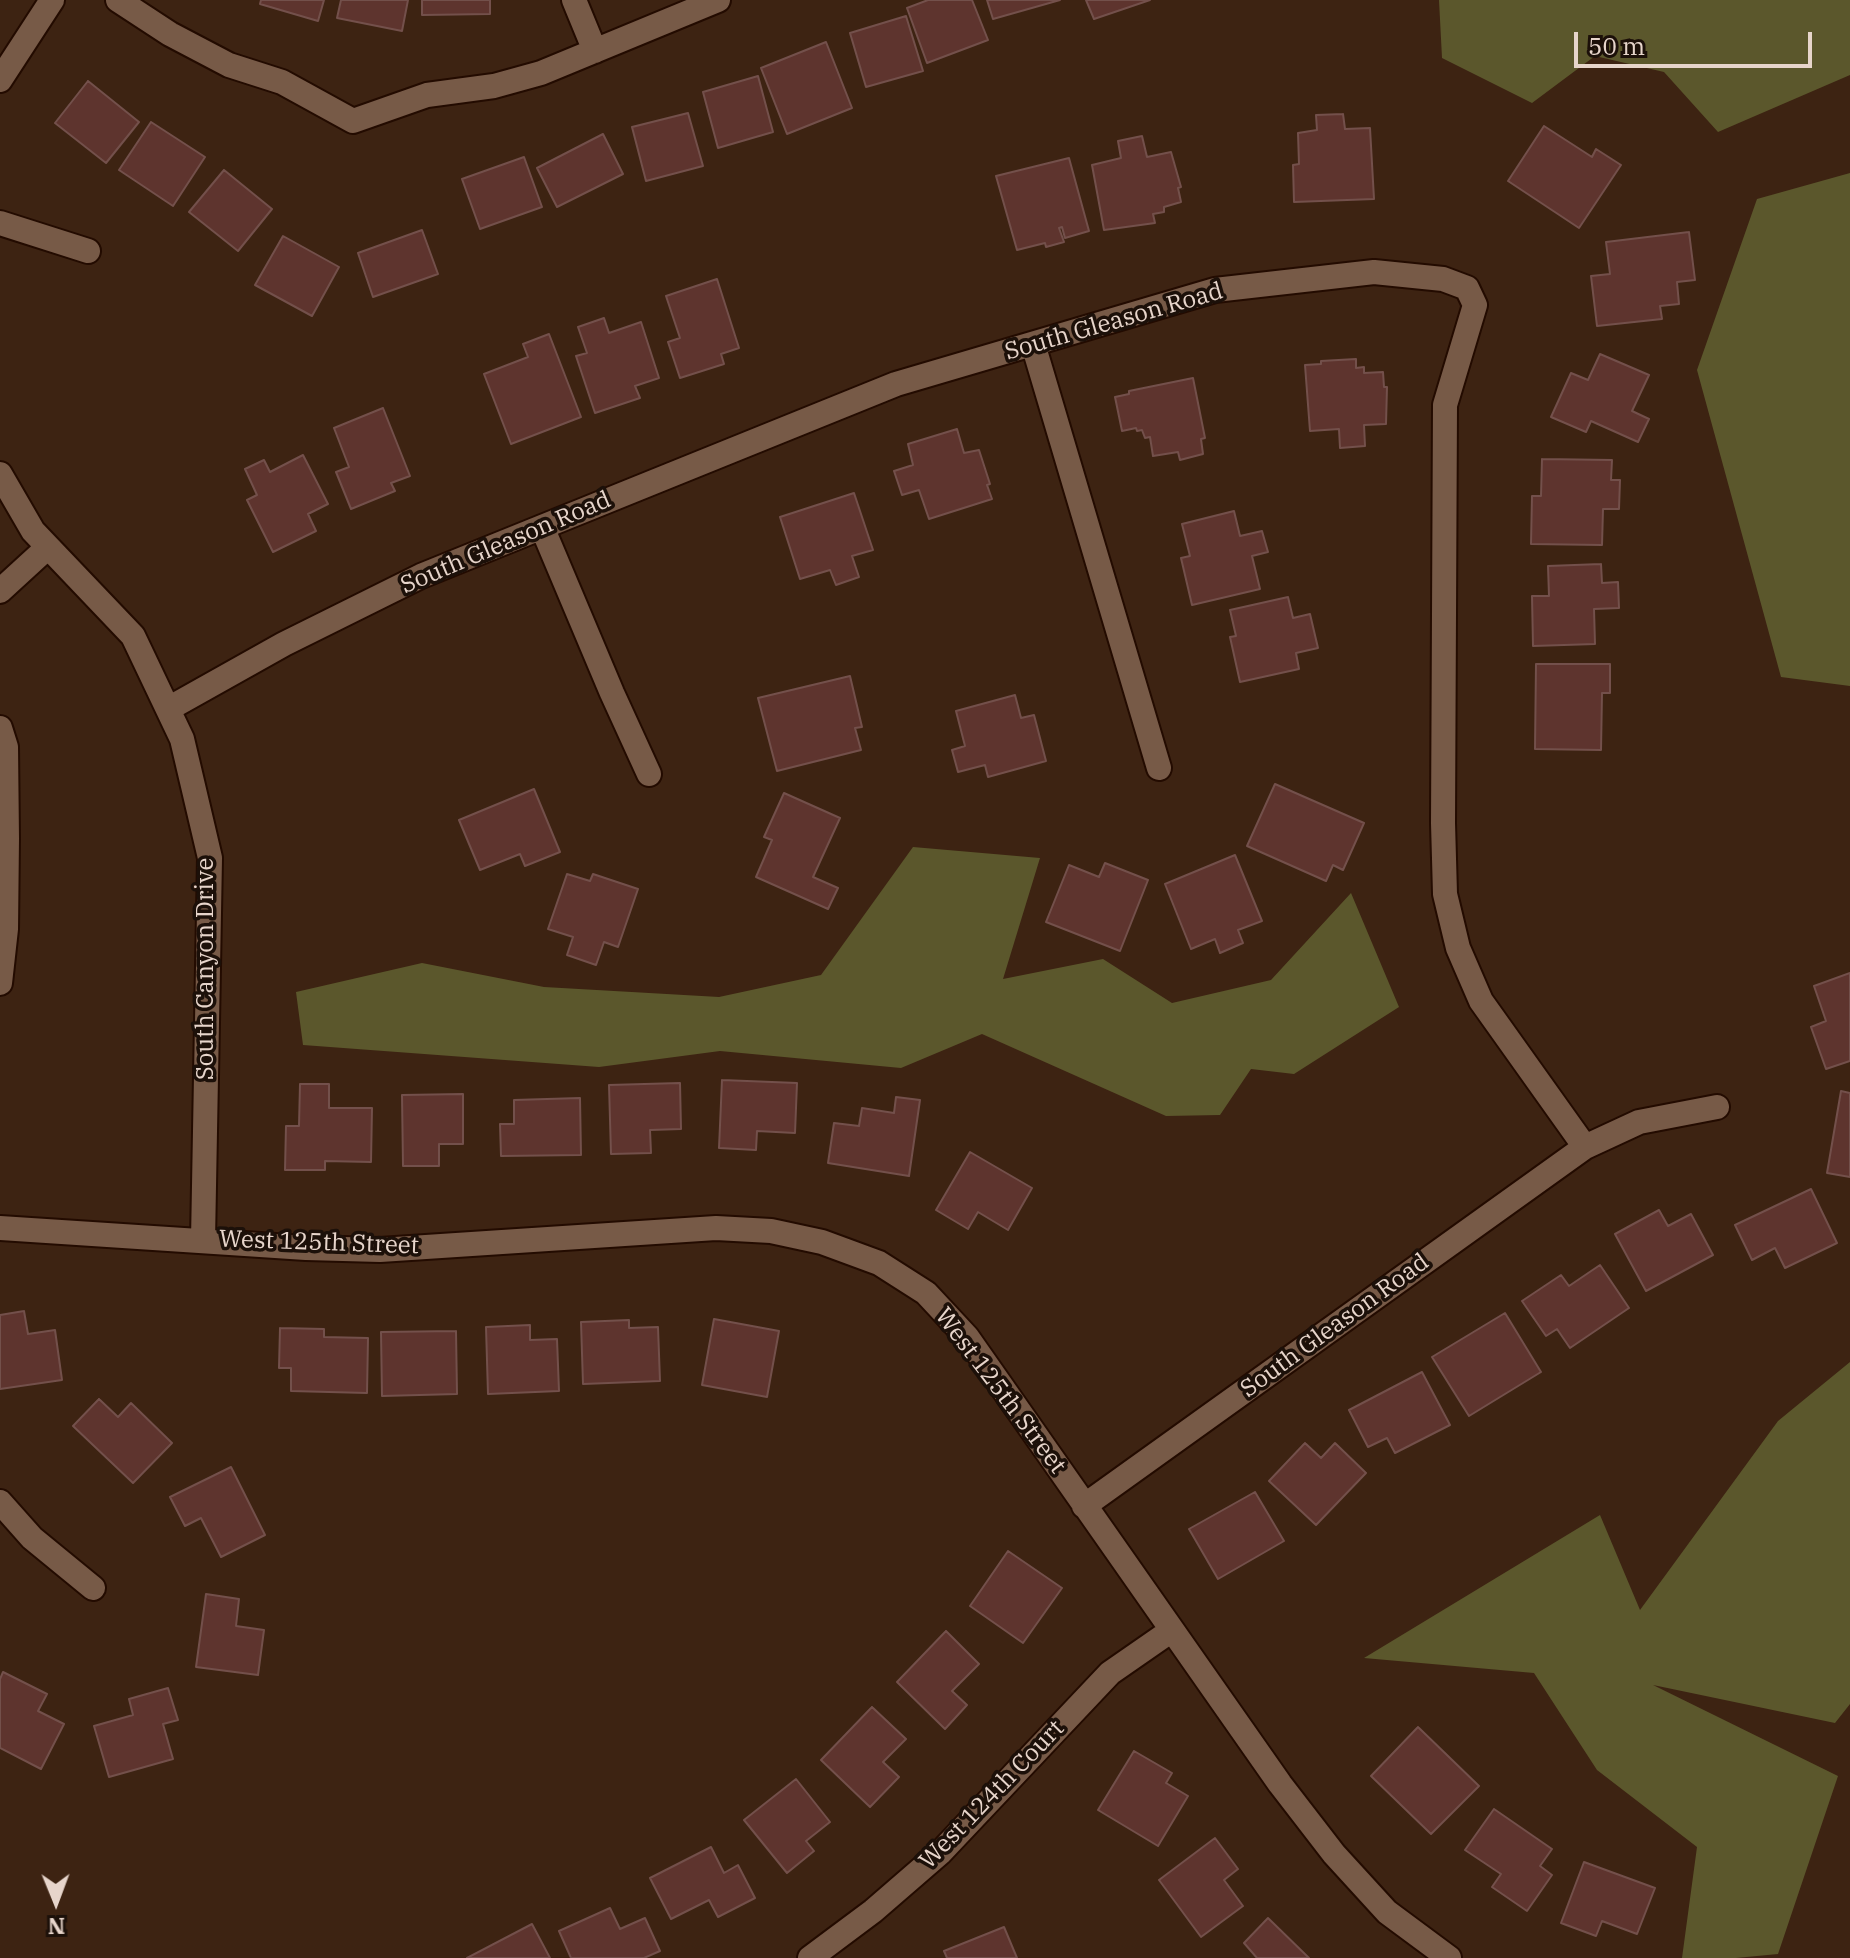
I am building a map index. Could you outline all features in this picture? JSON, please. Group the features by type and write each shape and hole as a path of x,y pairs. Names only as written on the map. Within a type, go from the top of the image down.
{"street":[{"path":"0,80 52,0"},
{"path":"118,0 170,34 229,65 282,82 353,121 427,95 494,86 541,73 718,0"},
{"path":"574,0 595,51"},
{"path":"0,223 88,251"},
{"name":"South Gleason Road","path":"168,709 284,644 421,576 896,384 1215,290 1374,272 1443,279 1467,288 1475,305 1445,405 1445,894 1458,948 1481,1001 1585,1147"},
{"path":"1033,344 1159,768"},
{"name":"South Canyon Drive","path":"0,474 33,531 133,636 182,739 210,858 203,1240"},
{"path":"542,527 649,774"},
{"path":"0,591 48,547"},
{"path":"0,728 6,747 7,839 6,929 0,983"},
{"name":"South Gleason Road","path":"1084,1506 1585,1147 1639,1122 1717,1107"},
{"name":"West 125th Street","path":"0,1228 380,1250 716,1228 771,1231 822,1242 879,1263 926,1293 967,1337 1280,1784 1334,1854 1387,1912 1449,1958"},
{"path":"0,1502 32,1538 93,1588"},
{"name":"West 124th Court","path":"810,1958 873,1911 940,1853 1110,1673 1172,1630"}],"shaded area":[{"path":"1439,0 1850,0 1850,75 1718,132 1664,72 1595,56 1532,103 1442,58"},
{"path":"1850,173 1850,686 1781,677 1697,370 1757,199"},
{"path":"913,847 1040,858 1003,979 1103,959 1172,1003 1271,980 1351,893 1399,1007 1294,1074 1251,1069 1220,1115 1166,1116 982,1034 901,1068 720,1051 599,1067 303,1045 296,992 422,963 544,987 719,997 821,975"},
{"path":"1850,1362 1850,1704 1835,1723 1653,1685 1838,1776 1778,1954 1682,1958 1697,1847 1597,1770 1534,1673 1364,1658 1600,1515 1640,1610 1778,1421"}],"building":[{"path":"261,0 324,0 318,21 260,4"},
{"path":"341,0 408,0 402,31 337,18"},
{"path":"422,0 490,0 490,14 422,15"},
{"path":"928,0 972,0 988,40 927,63 907,8"},
{"path":"987,0 1060,0 993,19"},
{"path":"1086,0 1150,0 1094,19"},
{"path":"906,16 923,71 866,87 850,33"},
{"path":"826,42 852,108 787,134 761,68"},
{"path":"758,76 773,132 718,148 703,92"},
{"path":"88,81 139,122 106,163 55,123"},
{"path":"688,113 703,166 646,181 632,127"},
{"path":"1343,114 1345,129 1370,128 1374,199 1294,202 1293,165 1299,164 1298,133 1317,130 1316,115"},
{"path":"151,122 205,157 173,206 119,170"},
{"path":"1544,126 1592,157 1596,149 1621,165 1579,228 1508,181"},
{"path":"603,134 623,174 557,207 537,168"},
{"path":"1142,136 1147,157 1171,152 1181,187 1178,188 1181,202 1164,207 1164,212 1153,214 1155,223 1104,230 1092,165 1121,158 1118,141"},
{"path":"524,157 542,207 480,229 462,179"},
{"path":"1069,158 1089,231 1065,238 1062,227 1059,228 1064,242 1017,250 996,176"},
{"path":"224,170 272,209 238,251 189,212"},
{"path":"422,230 438,274 373,297 358,253"},
{"path":"1689,232 1695,280 1677,282 1679,304 1660,306 1662,319 1597,326 1591,276 1610,274 1606,242"},
{"path":"283,236 339,267 312,316 255,285"},
{"path":"717,279 739,348 721,354 724,364 680,378 668,342 680,338 666,296"},
{"path":"604,318 609,333 641,322 659,378 635,386 640,398 595,413 576,356 587,353 578,327"},
{"path":"549,334 581,417 511,444 484,374 528,357 523,344"},
{"path":"1600,354 1649,375 1632,411 1649,419 1638,442 1591,421 1586,432 1551,417 1571,373 1588,380"},
{"path":"1356,359 1356,368 1364,367 1364,373 1383,372 1384,387 1387,387 1386,424 1364,425 1365,446 1340,448 1339,429 1310,431 1305,365"},
{"path":"1193,378 1205,438 1201,439 1203,454 1180,460 1178,452 1153,456 1150,437 1145,438 1142,430 1122,431 1115,397 1129,394 1129,391"},
{"path":"383,408 410,476 391,483 395,491 351,509 336,472 349,467 334,428"},
{"path":"957,429 964,453 979,450 992,499 929,519 919,490 902,495 894,471 913,465 908,444"},
{"path":"303,455 328,504 308,514 316,531 273,552 247,500 257,495 245,469 264,460 270,472"},
{"path":"1542,459 1612,460 1611,480 1620,480 1619,509 1603,509 1602,545 1531,544 1532,496 1541,496"},
{"path":"854,493 873,550 852,556 859,577 836,585 830,570 800,579 780,517"},
{"path":"1234,511 1240,536 1262,531 1268,552 1252,556 1260,589 1192,605 1181,558 1190,556 1182,524"},
{"path":"1601,564 1602,583 1618,582 1619,608 1594,609 1595,644 1533,646 1532,596 1549,596 1548,566"},
{"path":"1288,597 1293,618 1310,614 1318,648 1296,653 1299,669 1240,682 1230,637 1236,636 1230,610"},
{"path":"1536,664 1610,664 1610,693 1602,693 1601,750 1535,749"},
{"path":"850,676 862,727 855,728 861,750 777,771 758,698"},
{"path":"1015,695 1021,718 1034,715 1046,761 988,777 985,765 958,772 952,750 965,746 956,711"},
{"path":"1275,784 1364,823 1343,870 1333,865 1326,881 1247,846"},
{"path":"534,789 560,852 525,866 520,854 480,870 459,820"},
{"path":"784,793 840,818 813,877 838,888 828,909 756,877 772,840 764,837"},
{"path":"1235,855 1262,921 1238,930 1243,943 1220,953 1215,939 1191,949 1165,884"},
{"path":"1105,863 1148,880 1120,951 1046,922 1069,865 1099,877"},
{"path":"567,874 590,881 593,874 638,889 618,947 604,942 596,965 567,955 573,937 548,929"},
{"path":"1850,973 1850,1061 1826,1069 1811,1027 1826,1021 1814,986"},
{"path":"722,1080 797,1083 795,1133 757,1131 756,1150 719,1148"},
{"path":"680,1083 681,1129 650,1130 651,1153 611,1154 609,1085"},
{"path":"300,1084 329,1084 329,1108 372,1108 371,1162 325,1161 325,1170 285,1170 286,1126 299,1126"},
{"path":"1841,1091 1850,1093 1850,1177 1827,1173"},
{"path":"463,1094 463,1144 439,1144 439,1166 403,1166 402,1095"},
{"path":"896,1097 920,1100 909,1176 828,1163 834,1123 859,1126 862,1108 894,1113"},
{"path":"580,1098 581,1155 501,1156 500,1124 514,1124 514,1100"},
{"path":"970,1152 1032,1188 1008,1230 978,1212 968,1229 936,1210"},
{"path":"1811,1189 1837,1243 1785,1268 1775,1248 1752,1260 1735,1225"},
{"path":"1659,1210 1668,1226 1691,1214 1713,1255 1646,1291 1615,1234"},
{"path":"1600,1265 1629,1308 1570,1348 1557,1329 1546,1336 1522,1301 1561,1275 1569,1286"},
{"path":"24,1311 28,1334 55,1330 62,1380 0,1389 0,1315"},
{"path":"1505,1313 1541,1372 1469,1416 1432,1357"},
{"path":"714,1319 779,1331 767,1397 702,1385"},
{"path":"629,1320 629,1328 658,1327 660,1381 583,1384 581,1322"},
{"path":"530,1325 530,1340 557,1339 559,1391 488,1394 486,1327"},
{"path":"280,1328 324,1329 324,1337 368,1338 367,1393 291,1391 291,1368 279,1368"},
{"path":"456,1331 457,1394 382,1396 381,1332"},
{"path":"1422,1372 1450,1425 1395,1453 1387,1438 1368,1447 1349,1410"},
{"path":"99,1399 118,1417 131,1403 172,1443 133,1483 73,1426"},
{"path":"1305,1443 1321,1458 1335,1443 1366,1473 1316,1525 1269,1481"},
{"path":"231,1467 265,1535 221,1557 201,1518 185,1526 170,1497"},
{"path":"1255,1492 1284,1541 1218,1579 1189,1529"},
{"path":"1008,1551 1062,1588 1023,1643 970,1606"},
{"path":"206,1594 239,1599 236,1626 264,1630 258,1675 196,1667"},
{"path":"946,1631 979,1664 952,1691 967,1705 945,1729 897,1682"},
{"path":"3,1672 47,1694 38,1711 64,1724 41,1769 0,1748 0,1679"},
{"path":"168,1688 178,1720 163,1724 173,1759 109,1777 94,1726 133,1715 129,1699"},
{"path":"872,1707 906,1739 883,1762 899,1777 870,1807 821,1760"},
{"path":"1418,1727 1479,1786 1431,1834 1371,1776"},
{"path":"1134,1751 1172,1773 1166,1783 1188,1796 1158,1846 1098,1810"},
{"path":"796,1779 830,1822 806,1841 814,1851 787,1873 744,1820"},
{"path":"1494,1809 1552,1849 1540,1866 1552,1875 1527,1911 1492,1887 1501,1874 1465,1850"},
{"path":"1215,1838 1238,1869 1224,1880 1243,1906 1201,1937 1159,1880"},
{"path":"711,1847 724,1873 738,1865 755,1898 718,1917 709,1900 671,1919 650,1878"},
{"path":"1584,1862 1655,1888 1637,1934 1602,1921 1596,1936 1561,1923"},
{"path":"610,1908 620,1929 645,1918 660,1951 644,1958 571,1958 559,1931"},
{"path":"1268,1918 1309,1958 1257,1958 1244,1943"},
{"path":"532,1924 550,1958 467,1958"},
{"path":"1004,1927 1017,1958 947,1958 944,1951"}]}
